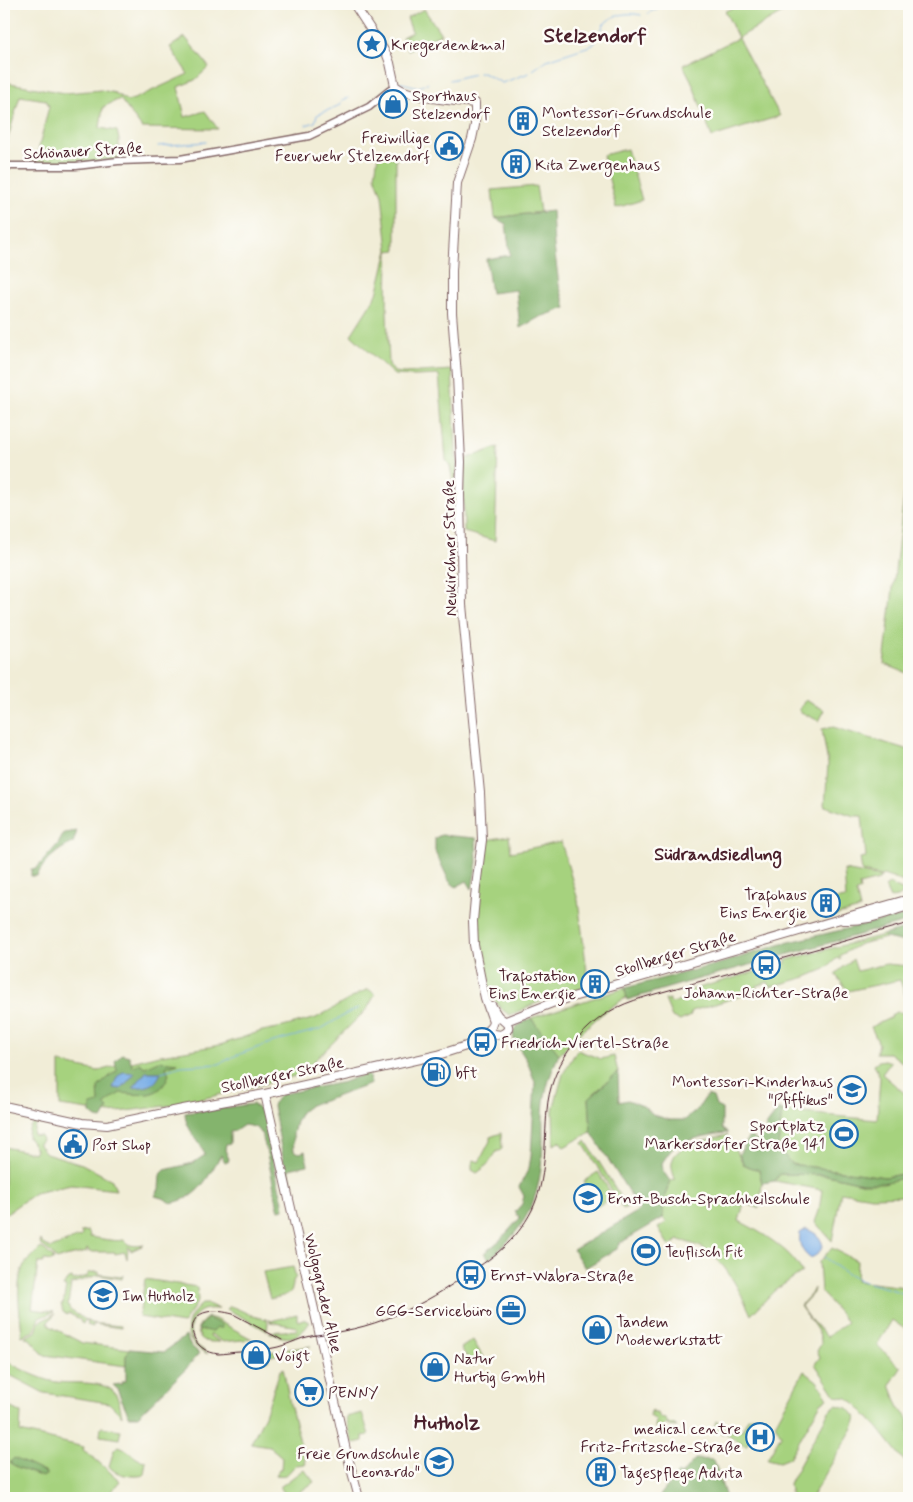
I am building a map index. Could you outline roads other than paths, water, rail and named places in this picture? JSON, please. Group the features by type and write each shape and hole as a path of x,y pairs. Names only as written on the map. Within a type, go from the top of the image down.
{"main road":[{"path":"354,4 390,63 395,86"},
{"name":"Neukirchner Straße","path":"395,86 400,90 420,96 475,103 475,125 472,139 457,183 452,270 452,313 461,462 462,605 480,793 482,840 473,921 474,945 484,993 496,1014 499,1024"},
{"name":"Stollberger Straße","path":"4,1106 82,1123 107,1125 264,1094 438,1055 473,1043 499,1024 552,1003 909,898"},
{"name":"Stollberger Straße","path":"826,922 870,919 909,906"},
{"name":"Wolgograder Allee","path":"264,1094 315,1320 359,1498"}],"street":[{"name":"Schönauer Straße","path":"4,166 76,166 118,161 180,159 310,136 368,107 395,86"}],"water":[{"path":"123,1072 135,1073 121,1089 113,1088 117,1077"},
{"path":"146,1072 161,1072 153,1084 133,1088"},
{"path":"806,1229 817,1235 823,1246 818,1254 810,1258 800,1244 800,1233"}],"waterway":[{"path":"648,13 666,4"},
{"path":"533,70 547,60 593,45 600,36 603,25 611,18 625,14 641,15"},
{"path":"479,73 483,73 502,83 529,73"},
{"path":"450,80 474,74"},
{"path":"398,82 419,87 428,83"},
{"path":"306,125 315,122 317,115 340,105 342,100 349,98"},
{"path":"158,146 206,142"},
{"path":"161,1072 181,1066 219,1064 237,1055 273,1042 321,1029 359,1008"},
{"path":"824,1257 853,1277 900,1292 909,1297"}],"tram line":[{"path":"282,1340 233,1314 220,1312 210,1311 201,1314 196,1318 192,1329 195,1340 199,1345 207,1351 218,1354 273,1348 308,1337 364,1326 395,1315 435,1296 484,1263 511,1240 526,1221 537,1198 543,1174 549,1094 560,1064 579,1038 603,1016 616,1008 645,997 909,923"}],"place":[{"name":"Kriegerdenkmal","path":"372,44"},
{"name":"Sporthaus Stelzendorf","path":"393,104"},
{"name":"Montessori-Grundschule Stelzendorf","path":"523,121"},
{"name":"Freiwillige Feuerwehr Stelzendorf","path":"449,146"},
{"name":"Kita Zwergenhaus","path":"516,164"},
{"name":"Trafohaus Eins Energie","path":"826,903"},
{"name":"Johann-Richter-Straße","path":"766,965"},
{"name":"Trafostation Eins Energie","path":"595,984"},
{"name":"Friedrich-Viertel-Straße","path":"482,1042"},
{"name":"bft","path":"436,1072"},
{"name":"Montessori-Kinderhaus \"Pfiffikus\"","path":"852,1090"},
{"name":"Sportplatz Markersdorfer Straße 141","path":"844,1134"},
{"name":"Post Shop","path":"73,1144"},
{"name":"Ernst-Busch-Sprachheilschule","path":"588,1198"},
{"name":"Teuflisch Fit","path":"646,1251"},
{"name":"Ernst-Wabra-Straße","path":"471,1275"},
{"name":"Im Hutholz","path":"103,1295"},
{"name":"GGG-Servicebüro","path":"511,1310"},
{"name":"Tandem Modewerkstatt","path":"597,1330"},
{"name":"Voigt","path":"256,1355"},
{"name":"Natur Hurtig GmbH","path":"435,1367"},
{"name":"PENNY","path":"309,1392"},
{"name":"medical centre Fritz-Fritzsche-Straße","path":"760,1437"},
{"name":"Freie Grundschule \"Leonardo\"","path":"439,1462"},
{"name":"Tagespflege Advita","path":"601,1472"}],"district":[{"name":"Stelzendorf","path":"595,35"},
{"name":"Südrandsiedlung","path":"718,854"},
{"name":"Hutholz","path":"447,1422"}]}
